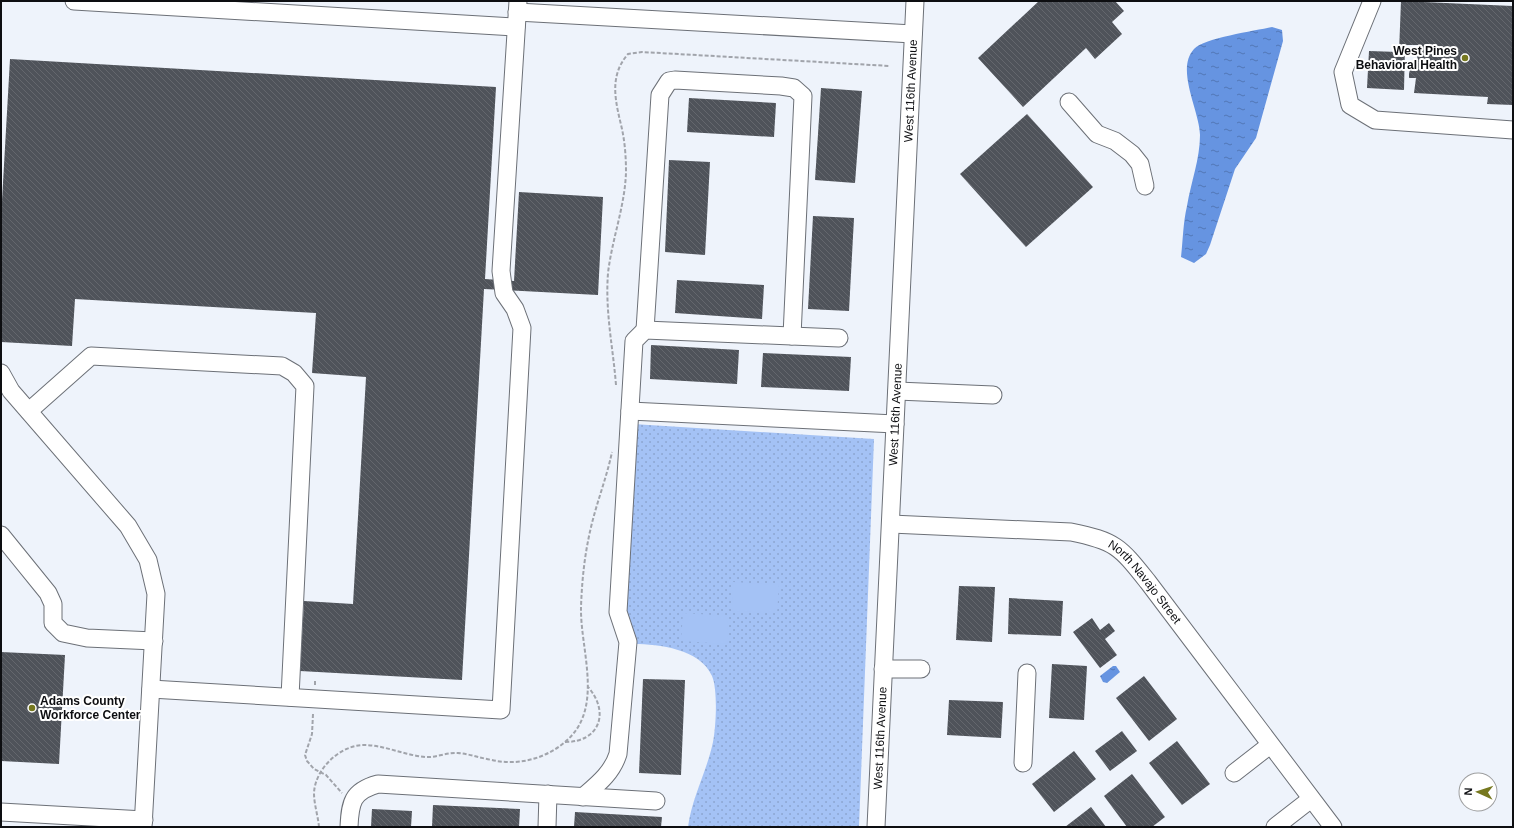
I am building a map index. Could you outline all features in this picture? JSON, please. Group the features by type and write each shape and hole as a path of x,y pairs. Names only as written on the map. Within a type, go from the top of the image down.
{"street":[{"path":"74,1 517,13 913,34"},
{"name":"West 116th Avenue","path":"876,827 915,1"},
{"path":"1372,1 1343,72 1350,105 1375,120 1513,130"},
{"path":"151,689 501,710 522,328 515,309 504,293 501,271 517,13"},
{"path":"583,797 603,779 615,763 618,754 628,642 618,612 634,341 645,330 660,94 669,82 675,80 781,86 794,88 803,96 792,336"},
{"path":"1069,102 1097,134 1115,141 1132,154 1140,164 1145,186"},
{"path":"645,330 840,338"},
{"path":"29,411 91,356 282,366 294,372 305,386 290,698"},
{"path":"1,372 6,395 29,411 128,526 148,560 156,594 144,823 1,812"},
{"path":"897,391 993,395"},
{"path":"630,411 895,424"},
{"name":"North Navajo Street","path":"891,524 1071,532 1108,541 1120,549 1148,582 1333,827"},
{"path":"1,535 48,593 52,604 53,622 63,633 87,638 154,641"},
{"path":"883,669 921,670"},
{"path":"1024,763 1027,673"},
{"path":"1234,773 1270,744"},
{"path":"349,827 350,808 355,797 360,790 378,784 656,801"},
{"path":"547,827 548,794"},
{"path":"1275,827 1311,799"}],"path":[{"path":"616,388 608,330 607,299 611,254 624,190 625,153 614,96 616,79 625,57 628,54 642,52 890,66"},
{"path":"319,827 314,793 325,765 338,754 363,745 426,757 456,752 493,761 525,762 542,755 565,742 579,726 587,701 588,687 582,631 584,570 592,522 608,470 612,451"},
{"path":"315,680 312,734 305,755 307,761 314,769 322,772 340,792 355,797"},
{"path":"565,742 577,742 588,737 596,728 600,719 600,704 596,696 588,687"}],"shaded area":[{"path":"633,424 874,439 859,827 688,827 693,805 713,742 716,718 714,682 706,667 689,654 667,647 634,644 624,610"},
{"path":"733,582 779,585 777,613 732,611"},
{"path":"683,613 728,616 727,644 681,641"}],"water":[{"path":"1272,27 1282,30 1283,41 1256,138 1235,169 1206,254 1194,263 1181,257 1185,219 1200,144 1199,126 1188,79 1187,68 1189,57 1194,49 1208,41"},
{"path":"1113,666 1116,666 1120,672 1107,683 1103,682 1100,676"}],"building":[{"path":"1039,1 1115,1 1124,11 1112,22 1122,34 1095,59 1086,48 1023,107 978,58"},
{"name":"West Pines Behavioral Health","path":"1401,1 1513,6 1513,105 1487,104 1488,97 1414,93 1416,78 1409,78 1409,74 1411,63 1417,63 1418,45 1405,45 1404,90 1367,88 1369,51 1399,52"},
{"path":"10,59 496,87 485,279 514,281 519,192 603,197 598,295 484,289 462,680 300,671 304,601 353,604 366,377 312,373 316,313 75,299 72,346 1,342 1,218"},
{"path":"821,88 862,91 855,183 815,180"},
{"path":"689,98 776,103 774,137 687,132"},
{"path":"1027,114 1093,187 1026,247 960,174"},
{"path":"669,160 710,162 705,255 665,252"},
{"path":"813,216 854,218 849,311 808,309"},
{"path":"677,280 764,285 762,319 675,313"},
{"path":"651,345 739,350 737,384 650,379"},
{"path":"763,353 851,357 849,391 761,387"},
{"path":"959,586 995,587 992,642 956,640"},
{"path":"1009,598 1063,601 1061,636 1008,634"},
{"path":"1092,618 1100,630 1109,623 1115,631 1105,639 1117,655 1100,668 1073,632"},
{"name":"Adams County Workforce Center","path":"1,652 65,655 59,764 1,761"},
{"path":"1052,664 1087,666 1084,720 1049,718"},
{"path":"1144,676 1177,719 1149,741 1116,698"},
{"path":"643,679 685,680 681,775 639,773"},
{"path":"949,700 1003,702 1001,738 947,735"},
{"path":"1122,731 1137,751 1110,771 1095,751"},
{"path":"1177,741 1210,784 1182,805 1149,763"},
{"path":"1074,751 1096,779 1054,812 1032,784"},
{"path":"1132,774 1165,817 1152,827 1127,827 1104,796"},
{"path":"433,805 520,809 519,827 432,827"},
{"path":"1091,807 1106,827 1065,827"},
{"path":"372,809 412,811 411,827 371,827"},
{"path":"575,812 662,817 661,827 574,827"}],"place":[{"name":"West Pines Behavioral Health","path":"1465,58"},
{"name":"Adams County Workforce Center","path":"32,708"}]}
